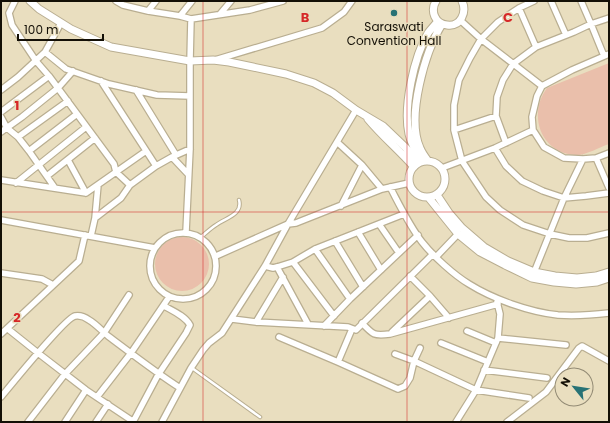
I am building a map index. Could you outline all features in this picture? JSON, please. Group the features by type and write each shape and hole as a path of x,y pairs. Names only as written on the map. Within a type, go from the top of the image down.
{"street":[{"path":"15,1 9,13 12,25 36,61 50,76 114,164 116,172 130,185"},
{"path":"30,1 39,9 62,23 111,47 190,61 213,60 230,62 286,74 314,83 333,93 356,110 383,126 421,163"},
{"path":"116,1 148,11 191,19 250,10 283,1"},
{"path":"148,11 156,1"},
{"path":"180,16 192,1"},
{"path":"220,14 231,1"},
{"path":"260,7 265,1"},
{"path":"213,60 322,28 344,12 352,1"},
{"path":"534,1 519,8 498,22 481,39 460,80 454,105 454,130 462,161 486,197 500,210 523,225 550,234 569,238 587,238 609,233"},
{"path":"551,1 566,35"},
{"path":"581,1 606,55 572,70 542,86 537,96 532,117 533,130 544,147 564,158 596,158 609,154"},
{"path":"434,2 433,12 435,17 440,23 447,25 452,25 460,20 464,12 463,2"},
{"path":"519,8 536,47"},
{"path":"506,143 496,116 497,96 503,80 512,64 536,47 609,18"},
{"path":"186,232 190,149 191,19"},
{"path":"460,20 512,64 542,86"},
{"path":"1,90 18,77 45,52 62,23"},
{"path":"421,163 409,136 407,122 408,102 411,84 422,46 429,32 440,23"},
{"path":"45,52 66,68 108,84 158,95 190,96"},
{"path":"1,132 58,88 72,71"},
{"path":"1,112 50,76"},
{"path":"101,81 156,166"},
{"path":"136,90 174,156 188,174"},
{"path":"18,137 68,101"},
{"path":"162,422 203,350 209,343 222,333 265,266 288,224 356,110"},
{"path":"29,151 77,114"},
{"path":"454,130 496,116"},
{"path":"1,117 7,128 18,137 55,188"},
{"path":"16,183 86,127"},
{"path":"442,168 496,148 533,130"},
{"path":"47,176 95,138"},
{"path":"337,142 362,165 382,188"},
{"path":"496,148 506,166 522,181 543,191 564,198 609,193"},
{"path":"95,218 121,198 130,185 156,166 190,149"},
{"path":"1,180 86,193 146,151"},
{"path":"596,158 609,188"},
{"path":"533,275 564,198 583,159"},
{"path":"68,160 86,193"},
{"path":"433,162 438,164 445,174 446,180 442,191 429,198 418,196 410,188 410,172 421,163 433,162"},
{"path":"341,206 362,165"},
{"path":"216,256 288,224 296,224 382,188 409,183"},
{"path":"1,334 79,261 95,218 98,185"},
{"path":"390,187 408,222 422,242 450,270 469,284 496,298 529,310 557,315 609,313"},
{"path":"437,195 449,213 462,228 484,247 533,275 577,278 596,276 609,272"},
{"path":"429,198 458,234 480,252 504,265 554,282 576,284 597,282 609,278"},
{"path":"265,266 273,268 293,262 315,249 404,214"},
{"path":"1,220 155,248"},
{"path":"379,224 399,253"},
{"path":"186,232 201,237 212,248 216,256 216,275 212,284 206,291 198,296 188,299 179,299 170,297 158,288 151,276 150,266 151,257 155,248 161,241 168,236 186,232"},
{"path":"358,232 381,270"},
{"path":"232,319 256,322 348,327 356,330 410,276 458,234"},
{"path":"324,326 350,299 418,236"},
{"path":"335,241 363,287"},
{"path":"315,249 350,299"},
{"path":"293,262 334,316"},
{"path":"277,267 308,324"},
{"path":"1,272 42,279 54,285"},
{"path":"410,276 449,318"},
{"path":"256,322 283,277"},
{"path":"28,422 65,374 104,333 129,295"},
{"path":"390,334 430,296"},
{"path":"97,397 131,353 170,297"},
{"path":"456,422 476,390 497,340 500,314 496,298"},
{"path":"362,324 371,333 379,335 390,334 498,304"},
{"path":"8,329 38,354 86,390 133,422 158,375 190,325 183,317 164,306"},
{"path":"1,397 66,322 74,316 82,316 91,321 158,375 180,388"},
{"path":"338,362 352,329"},
{"path":"467,331 497,340 566,345"},
{"path":"279,337 398,389 405,386 410,378 414,361 420,348"},
{"path":"441,343 488,362"},
{"path":"507,422 546,392 582,346 609,361"},
{"path":"395,354 414,361 476,390 529,398"},
{"path":"484,370 547,378"},
{"path":"65,422 86,390"},
{"path":"96,422 108,404"}],"lane":[{"path":"201,237 216,224 227,219 239,209 239,200"},
{"path":"192,368 260,417"}],"shaded area":[{"path":"609,63 609,144 581,155 565,153 554,148 546,140 538,121 538,110 541,99 547,88"},
{"path":"177,237 187,237 197,241 205,249 209,259 209,269 205,279 197,287 187,291 177,291 167,287 159,279 155,269 155,259 159,249 167,241"}],"place":[{"name":"Saraswati Convention Hall","path":"394,13"}]}
